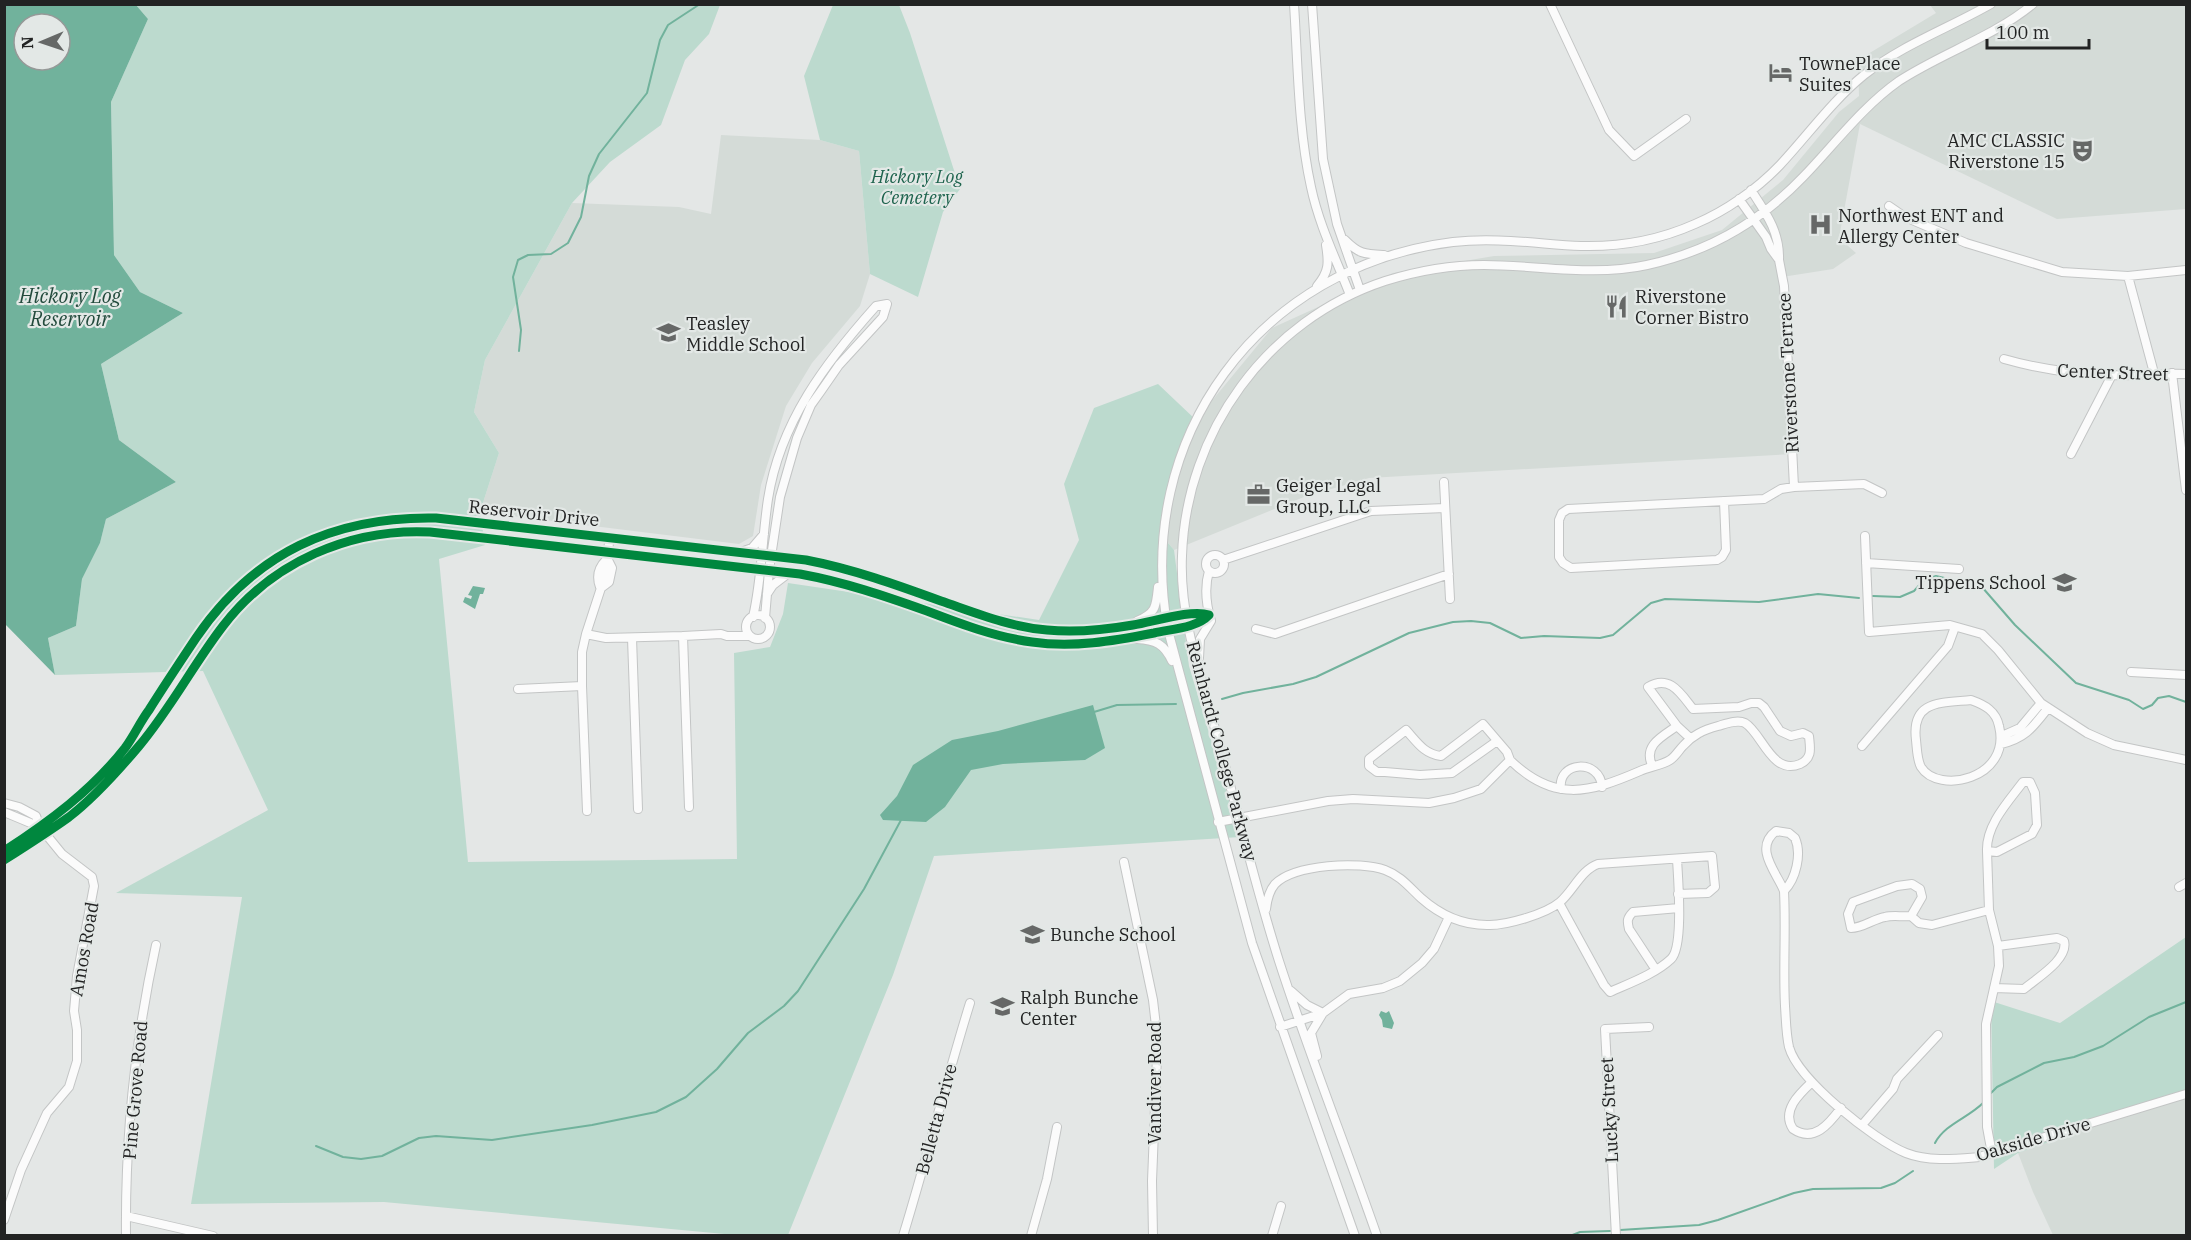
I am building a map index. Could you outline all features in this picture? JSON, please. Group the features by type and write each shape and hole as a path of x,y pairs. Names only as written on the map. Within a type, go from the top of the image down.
{"street":[{"path":"1294,4 1304,147 1310,186 1324,232 1350,295"},
{"path":"1312,4 1323,159 1334,211 1360,290"},
{"path":"1550,4 1609,130 1634,156 1686,119"},
{"name":"Reinhardt College Parkway","path":"1355,1236 1252,944 1166,620 1162,593 1161,556 1169,492 1182,450 1201,410 1224,373 1253,340 1281,314 1310,293 1354,269 1425,247 1463,241 1491,240 1582,246 1632,243 1691,226 1715,214 1751,190 1779,166 1837,100 1865,75 1897,54 1991,4"},
{"name":"Reinhardt College Parkway","path":"1377,1236 1325,1093 1265,914 1187,615 1182,573 1186,514 1195,477 1218,422 1253,370 1284,338 1319,311 1360,290 1400,277 1456,266 1488,265 1598,270 1641,267 1701,249 1765,212 1803,177 1864,111 1898,82 2012,21 2033,4"},
{"name":"Riverstone Terrace","path":"1751,190 1775,230 1780,244 1779,260 1784,286 1794,487"},
{"name":"Riverstone Terrace","path":"1739,199 1779,260"},
{"path":"1889,206 1905,217 1966,243 2062,272 2127,276 2187,270"},
{"path":"1310,293 1327,272 1329,262 1324,232"},
{"path":"1342,237 1364,254 1392,256"},
{"path":"2127,276 2154,373"},
{"path":"585,634 606,638 721,634 750,636 757,639 767,635 769,624 765,618 766,595 764,570 762,555 769,496 788,434 806,396 830,361 876,306 887,304 883,317 838,365 811,405 797,438 780,497 771,556 764,570 753,616 746,626 721,634"},
{"name":"Center Street","path":"2004,359 2050,370 2112,375 2187,374"},
{"path":"2172,374 2187,490"},
{"path":"2071,454 2112,375"},
{"path":"1444,482 1450,600"},
{"path":"1724,501 1726,550 1717,560 1571,568 1559,557 1558,520 1568,509 1724,501 1764,499 1781,489 1794,487 1864,484 1882,493"},
{"path":"1223,560 1371,511 1445,508"},
{"name":"Reservoir Drive","path":"4,851 43,830 125,748 198,636 230,596 257,571 289,550 348,526 385,519 436,518 806,560 854,570 978,614 1020,626 1071,632 1122,627 1203,613 1209,615 1204,621 1168,630 1127,638 1067,645 1020,640 985,632 836,580 789,572 608,555 417,531 363,537 338,544 301,560 267,581 238,608 218,632 166,710 131,756 90,799 43,830 4,860"},
{"path":"740,553 752,548 765,533"},
{"path":"1865,536 1869,632 1950,625 1982,634 2044,705 2087,734 2114,745 2187,760"},
{"path":"587,811 582,652 585,634 601,588 609,582 612,568 608,555 610,538"},
{"path":"601,588 597,580 600,567 608,555"},
{"path":"1217,555 1223,560 1224,564 1220,572 1212,573 1205,564 1209,557 1217,555"},
{"path":"1122,627 1149,616 1154,610 1161,556"},
{"path":"1866,563 1959,569"},
{"path":"1199,667 1200,639 1209,626 1205,584 1209,571"},
{"path":"766,595 773,585 789,572"},
{"path":"1256,629 1275,634 1449,574"},
{"path":"753,616 765,618"},
{"path":"746,626 750,636"},
{"path":"1862,746 1948,646 1955,627"},
{"path":"683,636 689,807"},
{"path":"632,638 638,809"},
{"path":"1127,638 1153,640 1162,645 1180,679"},
{"path":"2131,672 2187,675"},
{"path":"1497,741 1452,773 1420,775 1377,772 1370,766 1369,759 1406,730 1424,750 1432,755 1441,756 1482,724 1507,752 1510,760 1534,780 1561,789 1581,790 1602,787 1671,759 1695,734 1738,722 1748,726 1775,760 1782,764 1801,764 1806,760 1811,749 1809,736 1803,733 1791,735 1780,731 1759,703 1739,707 1693,709 1673,685 1660,682 1648,687 1677,726 1690,738"},
{"path":"518,689 582,686"},
{"path":"1971,700 1983,704 1997,717 2001,740 1996,760 1981,773 1963,779 1943,779 1927,774 1920,765 1915,728 1920,714 1929,705 1971,700"},
{"path":"2001,740 2015,740 2024,735 2034,726 2044,705"},
{"path":"1652,765 1649,756 1653,745 1677,726"},
{"path":"1218,822 1328,801 1353,799 1429,803 1454,798 1480,789 1510,760"},
{"path":"1561,789 1564,773 1578,766 1586,766 1594,770 1599,775 1602,787"},
{"path":"1987,851 1997,852 2032,834 2037,825 2035,793 2031,782 2023,782 2000,814 1987,838 1987,851 1989,910 1998,946 1998,970 1986,1024 1987,1126 1992,1154"},
{"name":"Amos Road","path":"4,803 19,807 36,816 43,830 66,858 92,877 94,886 76,976 74,1011 77,1030 77,1061 69,1087 47,1113 21,1170 4,1220"},
{"path":"4,812 43,830"},
{"name":"Oakside Drive","path":"1784,891 1790,886 1798,850 1795,838 1789,833 1776,831 1767,841 1765,848 1770,865 1784,891 1787,1036 1794,1060 1812,1082 1885,1142 1918,1156 1956,1160 1992,1154 2187,1094"},
{"path":"1265,914 1271,890 1277,882 1292,875 1322,867 1357,866 1378,868 1401,877 1421,899 1449,917 1487,926 1505,924 1542,913 1559,903 1592,866 1712,856 1715,886 1708,892 1678,894"},
{"path":"1559,903 1610,992 1656,970 1673,958 1678,938 1677,859"},
{"name":"Vandiver Road","path":"1124,862 1153,1000 1156,1026 1153,1236"},
{"path":"1911,916 1922,897 1920,889 1912,884 1896,886 1853,902 1848,914 1851,928 1858,928 1888,916 1911,916 1918,923 1932,925 1989,910"},
{"path":"1656,970 1629,929 1628,917 1633,912 1679,908"},
{"path":"1280,1027 1323,1012 1349,994 1383,988 1400,981 1422,963 1434,949 1449,917"},
{"path":"1994,988 2024,989 2062,957 2066,948 2064,941 2057,938 1998,946"},
{"name":"Pine Grove Road","path":"126,1236 131,1094 144,996 156,945"},
{"path":"1289,988 1307,1005 1323,1012"},
{"name":"Belletta Drive","path":"903,1236 970,1003"},
{"path":"1323,1012 1311,1033 1325,1093"},
{"name":"Lucky Street","path":"1616,1236 1605,1029 1649,1027"},
{"path":"1862,1125 1893,1089 1897,1079 1938,1035"},
{"path":"1812,1082 1789,1111 1788,1117 1793,1130 1804,1135 1817,1133 1841,1108"},
{"path":"1031,1236 1047,1179 1057,1127"},
{"path":"1272,1236 1281,1206"},
{"path":"126,1216 213,1236"}],"shaded area":[{"path":"1930,5 2186,5 2186,209 2057,219 1860,124 1839,238 1856,253 1833,269 1782,277 1793,454 1369,478 1304,497 1174,550 1162,536 1171,483 1196,420 1272,328 1393,273 1494,256 1654,253 1722,230 1783,180 1839,112 1859,96 1858,60 1936,13"},
{"name":"Teasley Middle School","path":"721,135 820,140 859,151 870,274 860,306 812,363 786,406 761,485 753,536 739,544 480,512 499,453 474,412 485,360 572,203 679,207 711,214"},
{"path":"2186,1094 2186,1235 2053,1235 2018,1153"}],"green space":[{"path":"136,5 720,5 709,34 685,60 661,125 610,162 572,203 485,360 474,412 499,453 480,512 485,545 439,559 468,862 737,859 734,653 770,647 783,614 788,583 1039,620 1079,540 1064,484 1094,408 1158,384 1196,420 1171,483 1162,536 1174,550 1189,666 1240,837 934,856 893,975 788,1235 735,1235 384,1202 191,1204 242,897 116,893 268,810 203,671 55,675 48,638 76,626 82,579 100,543 106,519 176,482 119,440 101,364 183,313 140,292 114,255 111,102 148,19"},
{"name":"Hickory Log Cemetery","path":"833,5 899,5 960,189 943,212 918,297 870,274 859,151 820,140 804,76"},
{"path":"2186,937 2186,1094 2018,1153 1994,1169 1991,1001 2060,1023"}],"water":[{"name":"Hickory Log Reservoir","path":"4,5 136,5 148,19 111,102 114,255 140,292 183,313 101,364 119,440 176,482 106,519 100,543 82,579 76,626 48,638 55,675 5,624"},
{"path":"473,586 485,588 483,594 480,594 475,609 463,602 465,597 471,599 472,596 468,595"},
{"path":"1093,705 1105,748 1085,760 1003,764 971,770 945,807 926,822 883,820 880,815 897,796 913,765 952,740 998,731"},
{"path":"1381,1011 1386,1013 1389,1011 1394,1023 1392,1029 1383,1027 1379,1015"}],"waterway":[{"path":"519,351 521,330 513,277 518,260 528,255 551,254 568,243 581,217 589,176 599,154 647,93 660,40 668,25 700,4"},
{"path":"1873,596 1900,597 1914,591 1924,580 1936,576 1982,587 2015,625 2076,683 2129,700 2143,709 2152,705 2158,698 2169,696 2186,702"},
{"path":"1222,699 1316,677 1409,633 1453,622 1490,623 1521,638 1544,636 1600,638 1613,635 1651,603 1665,599 1759,602 1818,594 1859,598"},
{"path":"1094,712 1117,705 1176,704"},
{"path":"316,1146 343,1157 361,1159 382,1156 419,1138 436,1136 492,1140 592,1125 656,1112 686,1097 717,1069 748,1033 784,1006 798,991 864,889 901,820"},
{"path":"1991,1093 1997,1087 2044,1063 2074,1057 2103,1046 2149,1017 2186,1002"},
{"path":"1935,1143 1939,1136 1983,1103"},
{"path":"1620,1230 1699,1225 1794,1193 1813,1189 1881,1188 1895,1183 1913,1171"},
{"path":"1570,1236 1580,1232 1610,1231"}],"cycle path":[{"path":"4,851 69,804 112,763 128,743 196,638 219,608 244,583 271,562 300,545 364,524 399,519 436,518 806,560 875,578 993,619 1047,630 1101,630 1182,615 1209,615 1198,623 1139,636 1093,643 1047,644 991,633 864,590 800,574 430,532 400,532 371,536 342,543 289,567 243,603 223,626 151,732 106,783 69,817 4,860"}],"place":[{"name":"TownePlace Suites","path":"1781,73"},
{"name":"AMC CLASSIC Riverstone 15","path":"2083,150"},
{"name":"Northwest ENT and Allergy Center","path":"1820,225"},
{"name":"Riverstone Corner Bistro","path":"1617,306"},
{"name":"Teasley Middle School","path":"668,333"},
{"name":"Geiger Legal Group, LLC","path":"1258,495"},
{"name":"Tippens School","path":"2064,582"},
{"name":"Bunche School","path":"1032,934"},
{"name":"Ralph Bunche Center","path":"1002,1007"}]}
